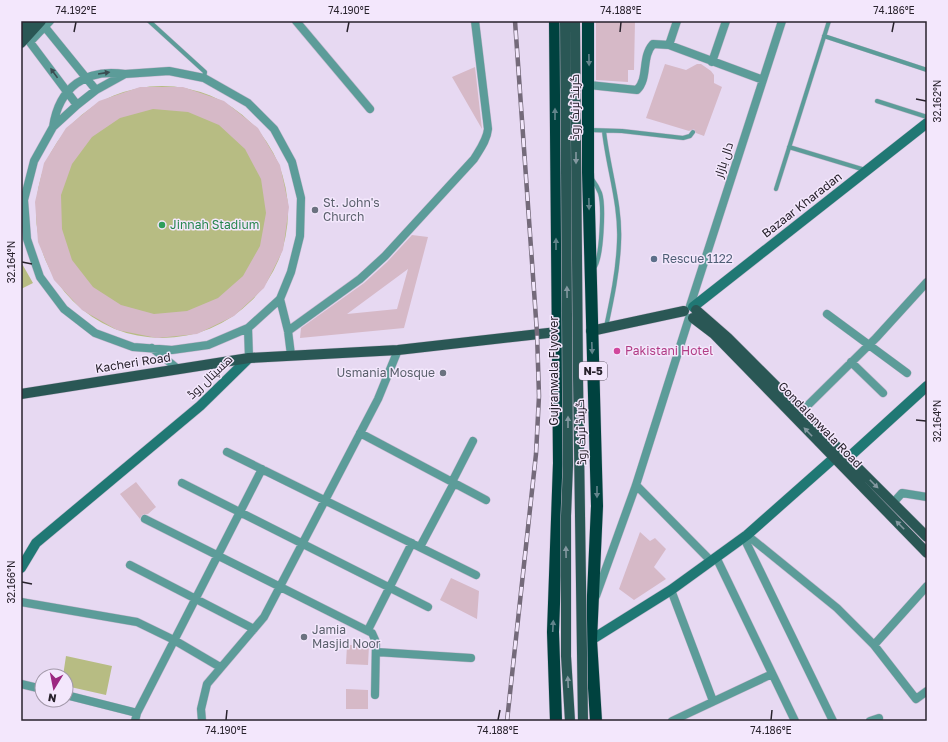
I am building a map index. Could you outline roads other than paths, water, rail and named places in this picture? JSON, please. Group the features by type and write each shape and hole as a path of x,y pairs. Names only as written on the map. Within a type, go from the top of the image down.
{"highway":[{"name":"گرینڈ ٹرنک روڈ","path":"555,21 559,463 553,632 556,721"},
{"name":"گرینڈ ٹرنک روڈ","path":"588,21 590,85 588,172 591,331 596,465 591,640 596,721"},
{"path":"556,176 588,172"},
{"path":"559,463 596,465"}],"main road":[{"path":"24,37 29,21"},
{"name":"Gujranwala Flyover","path":"565,21 568,465 566,516 566,656 570,721"},
{"name":"Gujranwala Flyover","path":"575,21 583,721"},
{"path":"24,37 43,22"},
{"path":"591,331 691,312"},
{"name":"Gondalanwala Road","path":"691,312 728,338 927,537"},
{"name":"Gondalanwala Road","path":"691,312 927,553"},
{"name":"ھسپتال روڈ","path":"249,358 398,350 557,332"},
{"name":"Kacheri Road","path":"21,394 249,358"}],"street":[{"path":"296,21 370,108"},
{"path":"288,331 360,279 385,256 474,159 483,145 488,136 488,129 476,21"},
{"path":"669,45 677,21"},
{"path":"712,62 726,21"},
{"name":"دال بازار","path":"593,604 636,484 782,21"},
{"path":"43,22 96,90"},
{"path":"24,37 77,105"},
{"path":"590,85 637,90 641,86 646,55 653,44 669,45 763,80"},
{"path":"53,127 55,114 67,91 86,77 110,71 125,74 169,71 204,78 248,103 274,130 292,162 301,198 300,236 291,272 280,299 248,328 208,345 172,350 133,347 95,333 64,308 40,277 27,239 24,200 34,161 53,127 96,90 125,74"},
{"name":"Bazaar Kharadan","path":"691,312 927,123"},
{"path":"801,412 868,345 927,282"},
{"path":"280,299 288,331 291,355"},
{"path":"827,314 907,373"},
{"path":"248,328 249,358"},
{"path":"152,348 178,369"},
{"path":"202,721 201,709 207,684 264,617 378,399 398,350"},
{"name":"ھسپتال روڈ","path":"21,568 36,543 200,406 249,358"},
{"path":"851,362 883,393"},
{"path":"591,640 671,590 745,536 834,458 848,458 927,386"},
{"path":"360,433 486,500"},
{"path":"420,548 473,441"},
{"path":"227,452 476,575"},
{"path":"135,721 174,640 262,469"},
{"path":"182,483 428,607"},
{"path":"636,484 714,559 795,721"},
{"path":"893,503 902,493 927,498"},
{"path":"145,519 368,630 375,637 376,695"},
{"path":"745,536 838,608 874,644 916,699 927,691"},
{"path":"745,536 833,721"},
{"path":"368,630 412,543"},
{"path":"130,565 254,629"},
{"path":"874,644 927,586"},
{"path":"671,590 713,701"},
{"path":"21,602 137,622 174,640 220,668"},
{"path":"376,652 471,658"},
{"path":"672,721 772,674"},
{"path":"21,684 34,687"},
{"path":"74,697 138,713"},
{"path":"870,721 879,718"}],"lane":[{"path":"149,21 205,72 204,78"},
{"path":"776,189 829,21"},
{"path":"824,36 927,70"},
{"path":"877,101 927,117"},
{"path":"589,130 622,131 683,138 690,136 693,132"},
{"path":"604,131 615,190 620,241 615,282 606,327"},
{"path":"789,147 867,170"}],"railway":[{"path":"507,721 536,454 539,396 537,333 515,21"}],"place":[{"name":"St. John's Church","path":"315,210"},
{"name":"Jinnah Stadium","path":"162,225"},
{"name":"Rescue 1122","path":"654,259"},
{"name":"Pakistani Hotel","path":"617,351"},
{"name":"Usmania Mosque","path":"443,373"},
{"name":"Jamia Masjid Noor","path":"304,637"}]}
